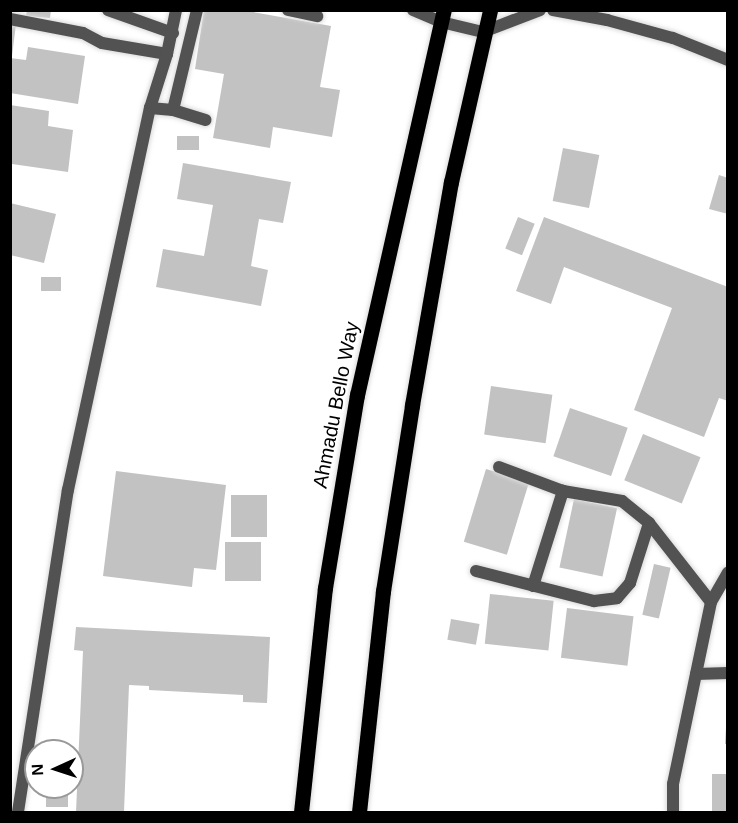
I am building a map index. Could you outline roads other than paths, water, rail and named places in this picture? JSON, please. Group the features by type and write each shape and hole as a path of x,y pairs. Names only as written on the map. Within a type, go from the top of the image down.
{"main road":[{"path":"359,813 383,591 412,405 451,182 483,32 490,10"},
{"name":"Ahmadu Bello Way","path":"301,813 325,588 357,395 442,16"}],"street":[{"path":"108,10 173,33"},
{"path":"18,813 68,490 150,108 173,33 176,10"},
{"path":"173,110 197,10"},
{"path":"288,10 317,16"},
{"path":"413,10 442,16 483,32 540,10"},
{"path":"553,10 607,20 662,35 728,60"},
{"path":"10,19 83,33 102,43 167,54"},
{"path":"150,108 173,110 206,120"},
{"path":"499,467 563,491 622,501 649,523 711,602"},
{"path":"533,586 563,491"},
{"path":"476,571 594,601 617,598 630,583 649,523"},
{"path":"673,813 673,784 711,602 728,572"},
{"path":"696,674 728,674"}]}
